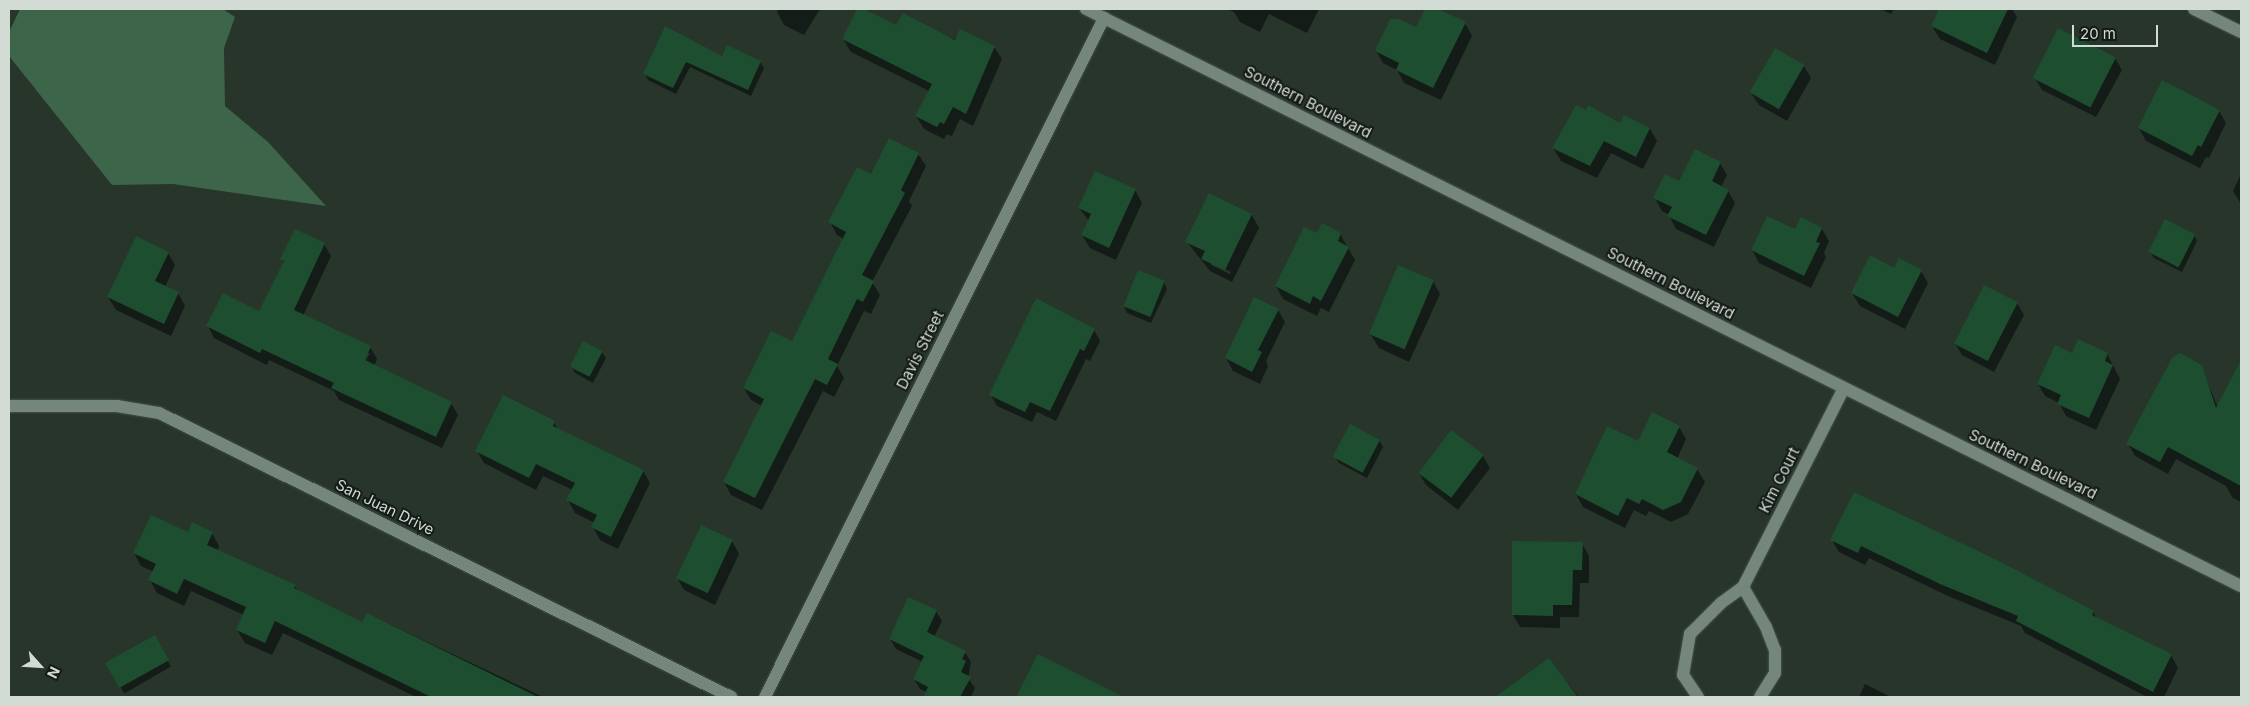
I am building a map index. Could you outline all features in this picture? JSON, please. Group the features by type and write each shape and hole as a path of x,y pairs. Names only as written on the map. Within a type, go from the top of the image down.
{"street":[{"name":"Southern Boulevard","path":"1086,9 2241,586"},
{"path":"2194,9 2241,32"},
{"name":"Davis Street","path":"765,697 1104,18"},
{"name":"Kim Court","path":"1698,697 1683,675 1690,634 1721,603 1743,587 1844,388"},
{"name":"San Juan Drive","path":"9,406 117,406 159,413 731,697"},
{"path":"1743,587 1766,626 1775,650 1775,673 1760,697"}],"green space":[{"path":"20,9 223,9 235,17 224,48 225,106 268,142 326,206 173,184 112,185 9,56 9,32"}],"building":[{"path":"857,9 864,9 896,25 903,13 955,40 960,29 995,46 966,114 953,107 944,124 940,122 937,127 915,116 932,84 842,39"},
{"path":"1425,9 1438,9 1466,22 1433,88 1396,70 1399,63 1375,51 1390,19 1399,19 1416,27"},
{"path":"1939,9 2008,9 1987,53 1931,26"},
{"path":"665,26 722,56 727,45 761,61 748,90 686,62 673,88 643,74"},
{"path":"2058,28 2116,58 2090,107 2033,78"},
{"path":"1775,48 1804,65 1779,109 1750,92"},
{"path":"2162,80 2220,110 2201,147 2198,145 2192,156 2138,128"},
{"path":"1576,105 1586,110 1588,105 1620,123 1624,115 1650,128 1636,157 1604,141 1590,166 1552,148"},
{"path":"889,138 919,153 901,190 905,193 862,275 874,281 863,302 857,299 828,359 838,364 827,385 815,379 755,498 723,482 764,399 743,388 771,331 792,341 846,232 828,222 857,167 871,174"},
{"path":"1695,149 1721,162 1712,181 1729,190 1706,235 1667,216 1672,207 1653,198 1665,174 1679,181"},
{"path":"1095,171 1136,189 1109,248 1081,235 1091,214 1078,208"},
{"path":"1209,193 1252,214 1225,270 1201,259 1205,251 1185,242"},
{"path":"1767,216 1795,229 1801,217 1822,228 1816,242 1820,243 1804,276 1751,250"},
{"path":"2165,219 2195,234 2178,267 2148,252"},
{"path":"1322,223 1341,233 1338,241 1349,247 1321,301 1313,296 1310,304 1275,286 1304,227 1317,233"},
{"path":"295,229 325,243 294,310 371,346 365,360 452,402 436,437 331,388 334,383 262,349 260,353 206,326 223,293 259,311 284,261 280,259"},
{"path":"136,236 169,252 155,281 179,292 164,324 107,297"},
{"path":"1870,255 1894,268 1899,258 1922,270 1898,317 1851,293"},
{"path":"1398,265 1434,280 1405,349 1369,334"},
{"path":"1138,270 1165,281 1150,317 1123,306"},
{"path":"1984,285 2018,302 1988,361 1954,344"},
{"path":"1254,297 1279,309 1258,350 1262,352 1252,372 1225,358"},
{"path":"1036,298 1095,329 1084,351 1080,349 1050,411 1030,402 1025,412 989,395"},
{"path":"2078,339 2108,353 2105,361 2113,365 2089,418 2057,404 2061,395 2037,384 2055,345 2072,353"},
{"path":"583,341 603,351 589,377 570,367"},
{"path":"2180,353 2202,365 2216,408 2241,360 2241,486 2168,447 2160,462 2126,444 2172,358"},
{"path":"503,395 555,421 553,426 644,470 611,537 591,527 597,515 566,500 575,483 536,464 529,478 475,451"},
{"path":"1652,412 1680,426 1667,452 1698,468 1681,502 1663,510 1642,499 1639,504 1627,498 1618,516 1575,494 1607,426 1638,441"},
{"path":"1350,424 1380,440 1363,473 1333,457"},
{"path":"1451,430 1484,455 1451,498 1419,473"},
{"path":"1854,492 2001,562 2094,611 2092,615 2172,654 2153,692 2016,621 2018,616 1940,584 1861,546 1858,553 1830,540"},
{"path":"151,515 188,532 192,522 213,532 207,545 296,585 294,588 362,622 367,613 538,697 431,697 275,621 265,643 236,630 246,607 184,579 177,594 148,580 156,564 133,553"},
{"path":"701,525 733,540 708,593 676,578"},
{"path":"1512,541 1583,542 1582,570 1573,570 1572,605 1553,605 1553,616 1512,615"},
{"path":"908,597 937,610 927,632 966,651 962,659 966,661 961,672 971,677 960,697 923,697 928,687 913,679 924,656 889,639"},
{"path":"155,635 169,660 119,688 105,663"},
{"path":"1038,654 1124,697 1016,697"},
{"path":"1549,658 1578,697 1495,697"}]}
